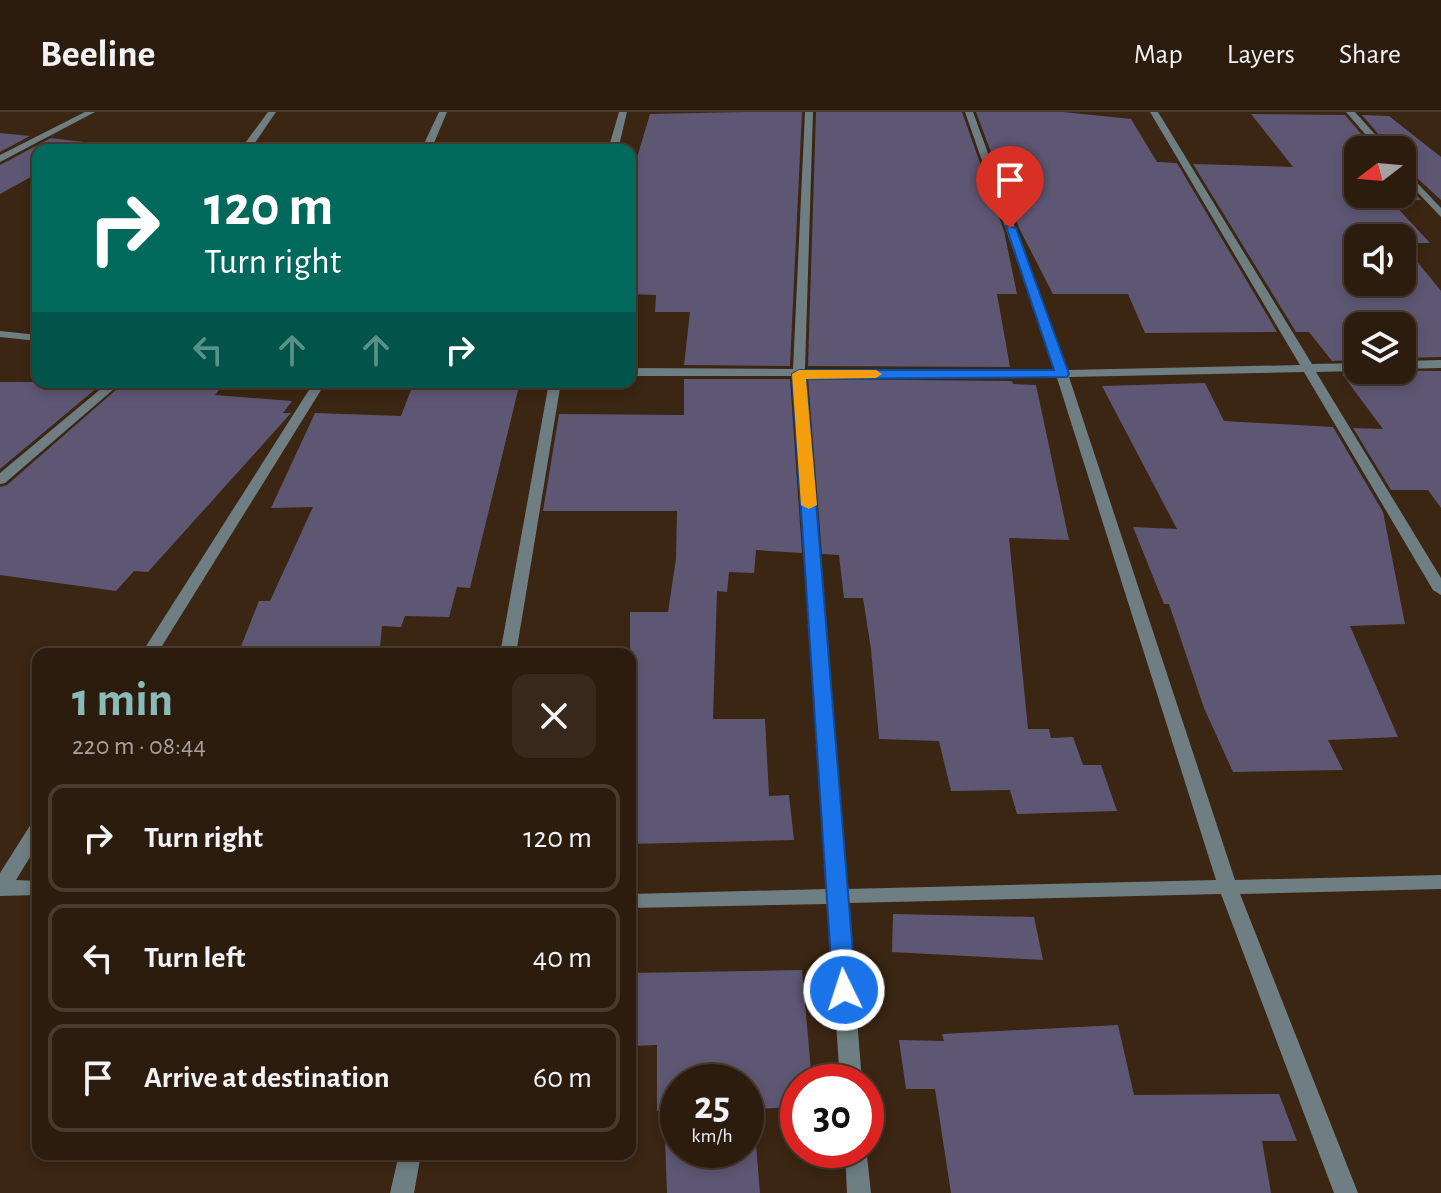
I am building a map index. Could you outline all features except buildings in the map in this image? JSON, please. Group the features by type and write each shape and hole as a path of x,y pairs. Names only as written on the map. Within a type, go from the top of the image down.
{"street":[{"path":"0,159 91,112"},
{"path":"249,144 272,112"},
{"path":"429,144 443,112"},
{"path":"615,144 623,112"},
{"path":"809,112 799,374 850,1064"},
{"path":"969,112 1062,374 1228,887 1346,1193"},
{"path":"1154,112 1441,590"},
{"path":"1350,112 1371,136"},
{"path":"1416,186 1441,214"},
{"path":"0,334 32,337"},
{"path":"1416,365 1441,364"},
{"path":"636,372 1062,374 1344,368"},
{"path":"0,480 109,388"},
{"path":"153,648 316,388"},
{"path":"509,648 554,388"},
{"path":"0,888 32,838"},
{"path":"636,901 1441,882"},
{"path":"0,888 32,888"},
{"path":"402,1193 409,1160"},
{"path":"857,1168 859,1193"}],"slow traffic":[{"path":"809,505 799,374 876,374"}],"route":[{"path":"844,990 799,374 1062,374 1010,228"}]}
